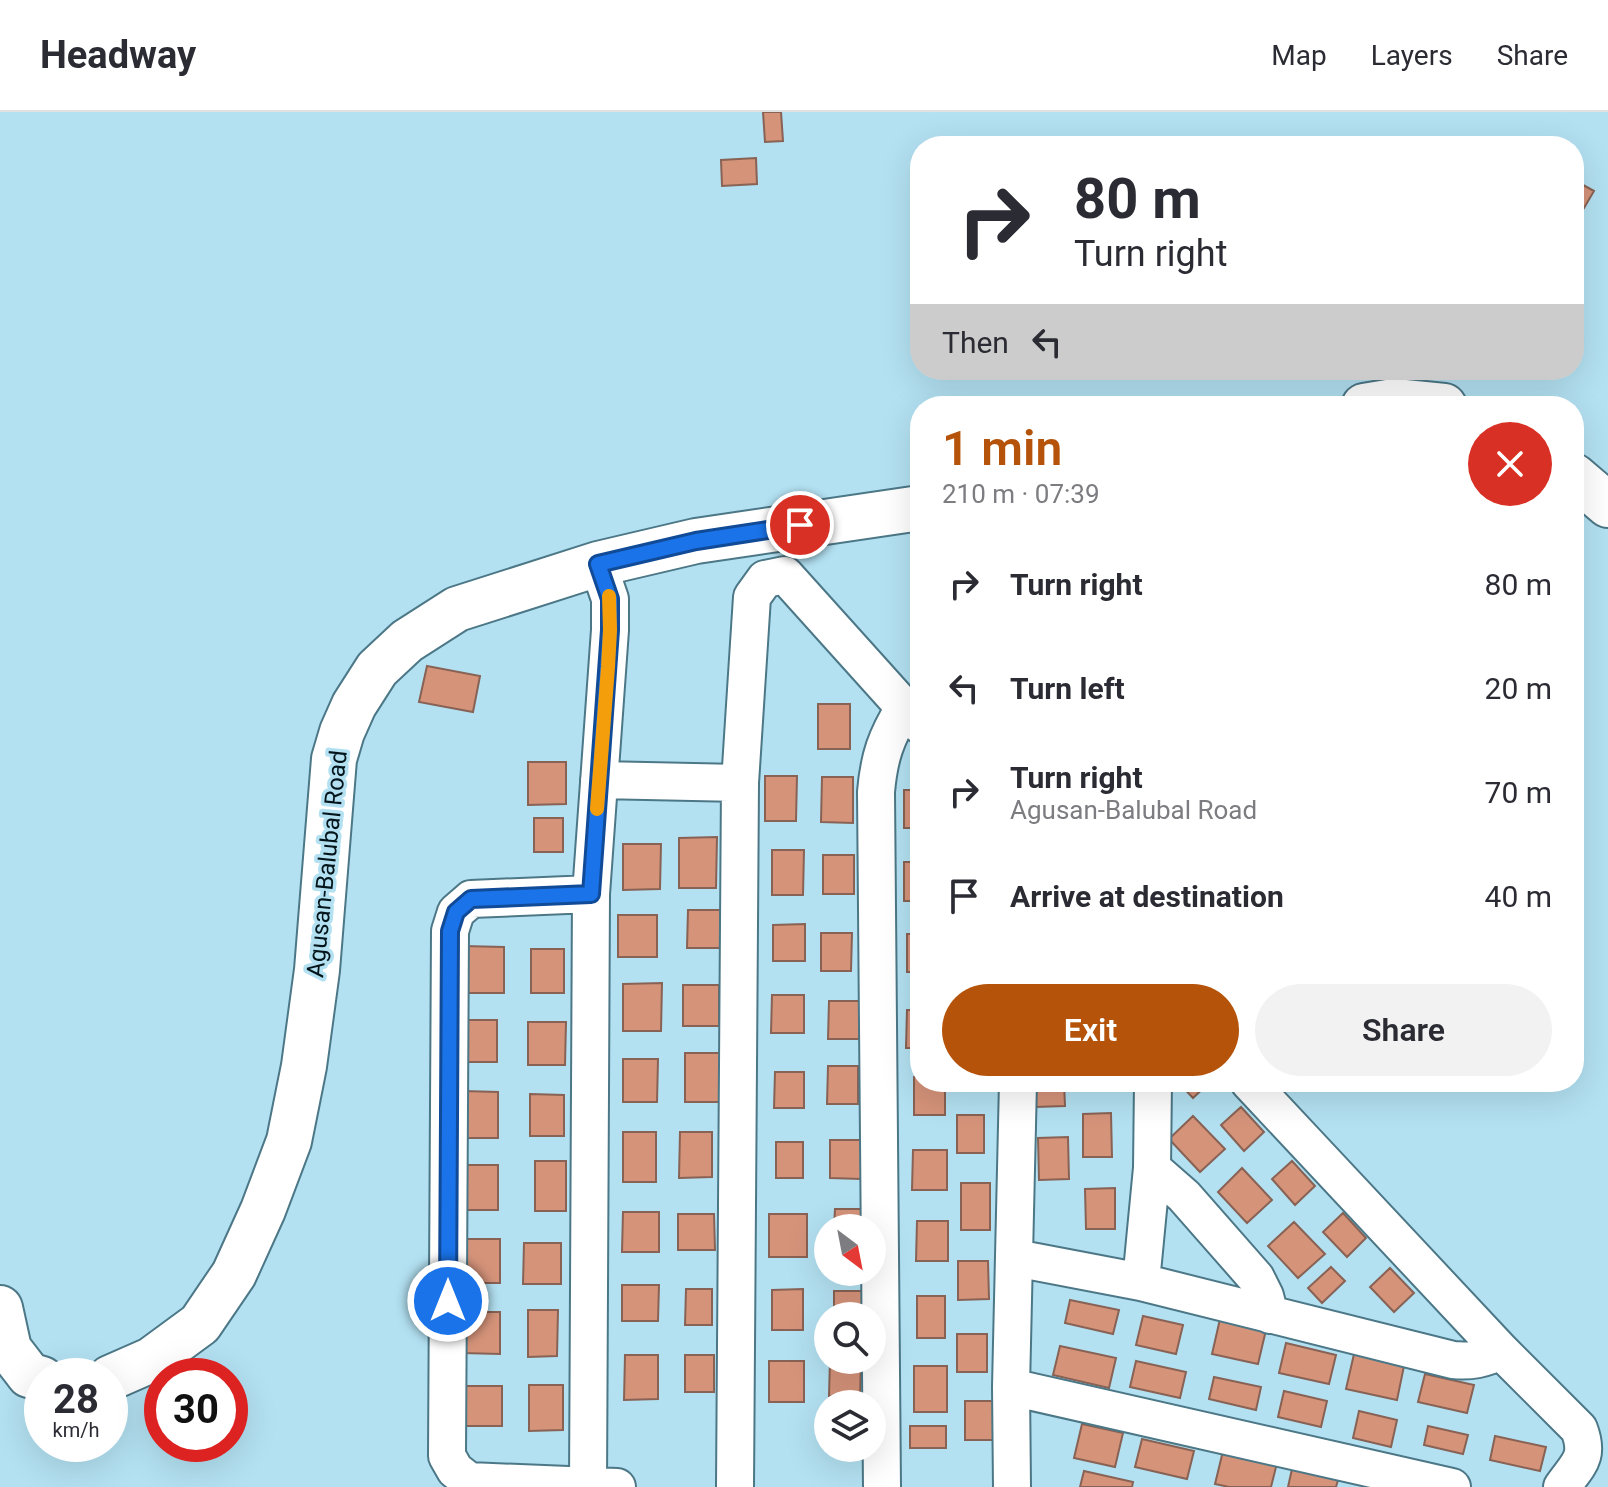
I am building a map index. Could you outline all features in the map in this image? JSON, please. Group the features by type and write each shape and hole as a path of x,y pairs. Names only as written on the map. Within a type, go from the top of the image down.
{"main road":[{"path":"1584,485 1608,505"},
{"name":"Agusan-Balubal Road","path":"128,1370 151,1360 200,1324 234,1274 289,1141 304,1066 317,970 334,759 354,705 377,669 407,641 457,609 598,564 696,541 910,509"},
{"path":"0,1308 9,1349 24,1368"}],"street":[{"path":"591,894 471,899 456,912 450,931 447,1456 455,1470 469,1481 603,1486 591,894 610,599 598,564"},
{"path":"735,1487 740,783 752,597 765,579 785,575 910,714"},
{"path":"882,1487 876,792 882,749 891,729 910,717"},
{"path":"599,780 740,783"},
{"path":"1012,1487 1011,1387 1018,1092"},
{"path":"1141,1282 1152,1168 1153,1092"},
{"path":"1258,1092 1501,1351 1579,1429 1585,1454 1562,1487"},
{"path":"1152,1168 1184,1196 1256,1278 1270,1315"},
{"path":"1015,1258 1141,1282 1453,1360 1469,1362 1501,1351"},
{"path":"1011,1387 1452,1487"}],"building":[{"path":"763,112 781,112 783,141 765,142"},
{"path":"756,158 757,184 722,186 721,160"},
{"path":"1584,186 1594,191 1584,208"},
{"path":"427,666 480,676 473,712 419,702"},
{"path":"818,704 850,704 850,749 818,749"},
{"path":"528,762 566,762 566,804 528,805"},
{"path":"765,776 797,776 796,821 765,821"},
{"path":"822,777 853,777 853,823 821,822"},
{"path":"904,790 910,790 910,828 904,828"},
{"path":"534,818 563,818 563,852 534,852"},
{"path":"717,837 716,888 679,888 679,838"},
{"path":"623,844 661,844 660,889 623,890"},
{"path":"772,850 804,850 803,895 772,895"},
{"path":"823,855 854,855 854,894 823,894"},
{"path":"904,862 910,862 910,901 904,901"},
{"path":"688,910 720,910 720,948 687,948"},
{"path":"618,915 657,915 657,957 618,957"},
{"path":"805,924 805,961 773,961 773,925"},
{"path":"821,933 852,933 851,971 821,971"},
{"path":"907,934 910,934 910,972 907,972"},
{"path":"463,946 504,947 504,993 463,993"},
{"path":"531,949 564,949 564,993 531,993"},
{"path":"662,983 661,1031 623,1031 623,984"},
{"path":"683,985 719,985 719,1026 683,1026"},
{"path":"772,995 804,995 804,1033 771,1033"},
{"path":"829,1001 859,1001 859,1039 828,1039"},
{"path":"907,1010 910,1010 910,1048 906,1048"},
{"path":"466,1020 497,1020 497,1062 466,1062"},
{"path":"528,1022 566,1022 565,1065 528,1065"},
{"path":"685,1053 723,1053 723,1102 685,1102"},
{"path":"623,1059 658,1059 657,1102 623,1102"},
{"path":"828,1066 858,1066 858,1104 827,1104"},
{"path":"775,1072 804,1072 804,1108 774,1108"},
{"path":"463,1091 498,1092 498,1138 463,1138"},
{"path":"914,1092 945,1092 945,1115 914,1115"},
{"path":"1034,1092 1064,1092 1065,1106 1035,1107"},
{"path":"530,1094 564,1095 564,1136 530,1136"},
{"path":"1241,1107 1264,1132 1244,1151 1221,1125"},
{"path":"1111,1113 1112,1157 1083,1157 1083,1114"},
{"path":"957,1115 984,1115 984,1153 957,1153"},
{"path":"1193,1116 1225,1149 1200,1172 1169,1139"},
{"path":"623,1132 656,1132 656,1182 623,1182"},
{"path":"680,1132 712,1132 712,1177 679,1178"},
{"path":"1068,1137 1069,1179 1039,1180 1038,1138"},
{"path":"830,1140 861,1140 861,1179 830,1178"},
{"path":"776,1142 803,1142 803,1178 776,1178"},
{"path":"913,1150 947,1150 947,1190 912,1190"},
{"path":"535,1161 566,1161 566,1211 535,1211"},
{"path":"1292,1161 1315,1186 1295,1205 1272,1179"},
{"path":"462,1165 498,1165 498,1210 462,1210"},
{"path":"1242,1168 1272,1200 1247,1223 1218,1192"},
{"path":"961,1183 990,1183 990,1230 961,1230"},
{"path":"1115,1188 1115,1229 1086,1229 1085,1189"},
{"path":"835,1209 865,1209 865,1214 835,1214"},
{"path":"623,1212 659,1212 659,1252 622,1252"},
{"path":"1343,1213 1366,1238 1347,1257 1323,1232"},
{"path":"678,1214 714,1214 715,1250 678,1250"},
{"path":"769,1214 807,1214 807,1257 769,1257"},
{"path":"917,1221 948,1221 948,1261 916,1261"},
{"path":"1294,1222 1325,1254 1298,1278 1268,1246"},
{"path":"462,1239 500,1239 500,1283 462,1283"},
{"path":"524,1243 561,1243 561,1284 523,1284"},
{"path":"958,1261 988,1261 989,1299 958,1300"},
{"path":"1331,1267 1345,1281 1322,1303 1308,1288"},
{"path":"1390,1268 1414,1293 1394,1312 1370,1287"},
{"path":"622,1285 659,1285 658,1321 622,1321"},
{"path":"686,1289 712,1289 712,1325 685,1325"},
{"path":"803,1289 803,1330 772,1330 772,1290"},
{"path":"834,1291 865,1291 865,1302 834,1302"},
{"path":"917,1296 945,1296 945,1338 917,1338"},
{"path":"1070,1300 1119,1310 1113,1334 1065,1323"},
{"path":"528,1310 558,1310 557,1356 528,1357"},
{"path":"461,1312 500,1312 500,1354 462,1353"},
{"path":"1143,1316 1183,1325 1176,1354 1136,1345"},
{"path":"1220,1319 1266,1330 1258,1364 1212,1354"},
{"path":"957,1334 987,1334 987,1372 957,1372"},
{"path":"1286,1343 1336,1355 1329,1384 1279,1373"},
{"path":"1060,1346 1116,1358 1109,1388 1053,1375"},
{"path":"1354,1354 1404,1366 1397,1400 1346,1389"},
{"path":"625,1355 658,1355 658,1399 624,1400"},
{"path":"685,1355 714,1355 714,1392 685,1392"},
{"path":"769,1361 804,1361 804,1402 769,1402"},
{"path":"1136,1361 1186,1372 1180,1398 1130,1387"},
{"path":"914,1366 947,1366 947,1412 914,1412"},
{"path":"830,1374 861,1374 860,1390 829,1390"},
{"path":"1425,1374 1474,1385 1467,1413 1418,1402"},
{"path":"1214,1377 1261,1387 1256,1410 1209,1399"},
{"path":"529,1385 563,1385 563,1430 529,1431"},
{"path":"465,1386 502,1386 502,1426 465,1426"},
{"path":"1284,1391 1327,1401 1321,1427 1278,1417"},
{"path":"965,1401 996,1401 995,1440 965,1440"},
{"path":"1359,1411 1397,1420 1391,1447 1353,1438"},
{"path":"1082,1424 1123,1433 1115,1467 1074,1458"},
{"path":"910,1426 946,1426 946,1448 910,1448"},
{"path":"1428,1426 1468,1435 1463,1454 1424,1445"},
{"path":"1495,1436 1546,1447 1540,1471 1490,1460"},
{"path":"1142,1439 1194,1451 1187,1479 1135,1467"},
{"path":"1223,1451 1277,1463 1271,1487 1215,1484"},
{"path":"1292,1469 1338,1480 1336,1487 1288,1487"},
{"path":"1084,1471 1133,1482 1132,1487 1080,1487"}],"slow traffic":[{"path":"597,809 608,667 609,596"}],"route":[{"path":"448,1301 450,931 456,912 471,899 591,894 610,630 610,599 598,564 696,541 800,525"}]}
